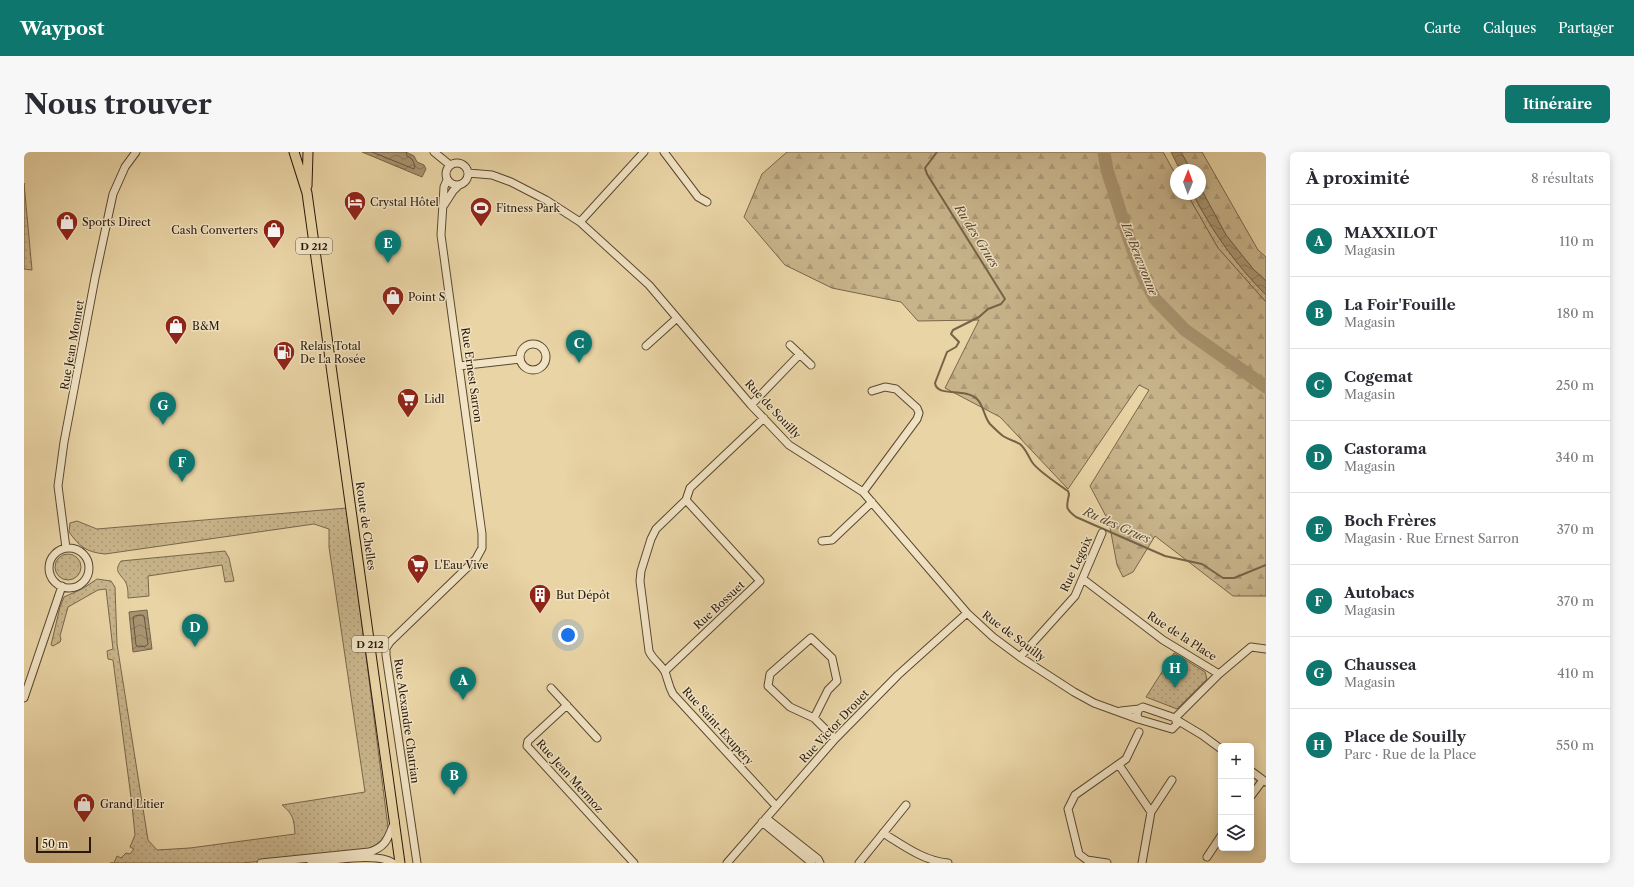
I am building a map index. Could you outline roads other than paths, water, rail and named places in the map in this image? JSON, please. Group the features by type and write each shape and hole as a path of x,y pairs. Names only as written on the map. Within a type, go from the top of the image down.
{"main road":[{"name":"D 212","path":"294,152 307,193"},
{"name":"D 212","path":"307,193 308,152"},
{"name":"Route de Chelles","path":"307,193 400,863"}],"street":[{"name":"Rue Jean Monnet","path":"66,548 58,486 64,442 95,278 113,194 125,167 136,152"},
{"path":"434,152 450,165"},
{"path":"580,222 644,152"},
{"path":"664,152 698,197 707,202"},
{"path":"456,162 463,164 468,173 467,179 459,185 452,184 447,180 446,170 450,165 456,162"},
{"name":"Rue de Souilly","path":"468,173 492,175 511,182 546,200 580,222 649,286 751,405 789,445 863,492 967,613 993,637 1020,657 1074,692 1094,703 1172,730 1194,731"},
{"name":"Rue Ernest Sarron","path":"447,180 444,187 441,235 482,534 482,548"},
{"name":"Rue Ernest Sarron","path":"444,205 459,185"},
{"path":"646,346 678,318"},
{"path":"790,345 811,365"},
{"path":"751,405 800,354"},
{"path":"459,366 520,359"},
{"path":"863,492 917,419 919,413 917,408 896,389 886,387 872,391"},
{"name":"Rue Saint-Exupéry","path":"764,418 690,488 686,500 656,529 651,539 641,572 640,581 649,650 652,657 665,671 668,685 673,694 776,806"},
{"name":"Rue Bossuet","path":"665,671 760,582 686,500"},
{"path":"822,541 832,540 872,502"},
{"name":"Rue Legoix","path":"1020,657 1075,596 1102,532"},
{"path":"66,548 71,548 81,552 87,560 88,569 85,579 74,587 62,586 52,579 49,567 52,557 56,553 66,548"},
{"name":"Rue Alexandre Chatrian","path":"417,863 386,648 390,642 476,559 482,548"},
{"name":"Rue de la Place","path":"1083,579 1163,640 1219,674 1176,719 1177,724 1172,730"},
{"path":"24,698 62,586"},
{"name":"Rue Victor Drouet","path":"727,863 834,739 898,675 967,613"},
{"path":"814,718 828,690 837,681 832,658 811,638 770,674 768,686 790,706 814,718 834,739"},
{"path":"1219,674 1250,648 1266,649"},
{"path":"551,688 597,738"},
{"name":"Rue Jean Mermoz","path":"567,705 528,741 527,746 634,863"},
{"path":"1119,711 1139,709 1143,707 1176,719 1218,747"},
{"path":"1107,863 1087,860 1079,854 1068,809 1075,794 1126,759 1140,731 1142,720 1137,714 1139,709"},
{"path":"1119,765 1151,812"},
{"path":"1254,773 1265,781 1254,793"},
{"path":"1142,863 1151,812 1172,780"},
{"path":"859,863 906,804"},
{"path":"764,820 812,863"},
{"path":"764,820 818,859 820,863"},
{"path":"261,863 377,850 387,841 395,821"},
{"path":"883,833 921,856 935,862 948,863"},
{"path":"1207,858 1218,841"},
{"path":"305,863 370,857 383,858 393,863"}],"water":[{"path":"362,152 406,152 414,156 417,162 424,165 426,169 422,177"},
{"path":"1171,152 1181,152 1188,164 1177,164"},
{"path":"1206,198 1226,235 1253,269 1266,281 1266,295 1235,260 1208,221 1196,200 1206,200"},
{"path":"147,610 152,649 133,652 129,612"}],"waterway":[{"name":"Ru des Grues","path":"937,152 925,168 927,174 1005,299 1001,304 988,309 979,317 953,330 951,334 959,342 956,347 947,352 935,383 937,388 972,395 977,399 990,424 1007,439 1020,444 1035,466 1068,491 1067,507 1076,517 1165,556 1202,564 1223,578 1234,578 1266,565"},
{"name":"La Beuvronne","path":"1104,152 1107,170 1130,242 1143,277 1155,299 1185,330 1266,387"}],"place":[{"name":"Crystal Hôtel","path":"355,222"},
{"name":"Fitness Park","path":"481,228"},
{"name":"Sports Direct","path":"67,242"},
{"name":"Cash Converters","path":"274,250"},
{"name":"Boch Frères","path":"388,263"},
{"name":"Point S","path":"393,316"},
{"name":"B&M","path":"176,346"},
{"name":"Cogemat","path":"579,363"},
{"name":"Relais Total De La Rosée","path":"284,372"},
{"name":"Lidl","path":"408,418"},
{"name":"Chaussea","path":"163,425"},
{"name":"Autobacs","path":"182,482"},
{"name":"L'Eau Vive","path":"418,584"},
{"name":"But Dépôt","path":"540,614"},
{"name":"Castorama","path":"195,647"},
{"name":"Place de Souilly","path":"1175,688"},
{"name":"MAXXILOT","path":"463,700"},
{"name":"La Foir'Fouille","path":"454,795"},
{"name":"Grand Litier","path":"84,824"}]}
